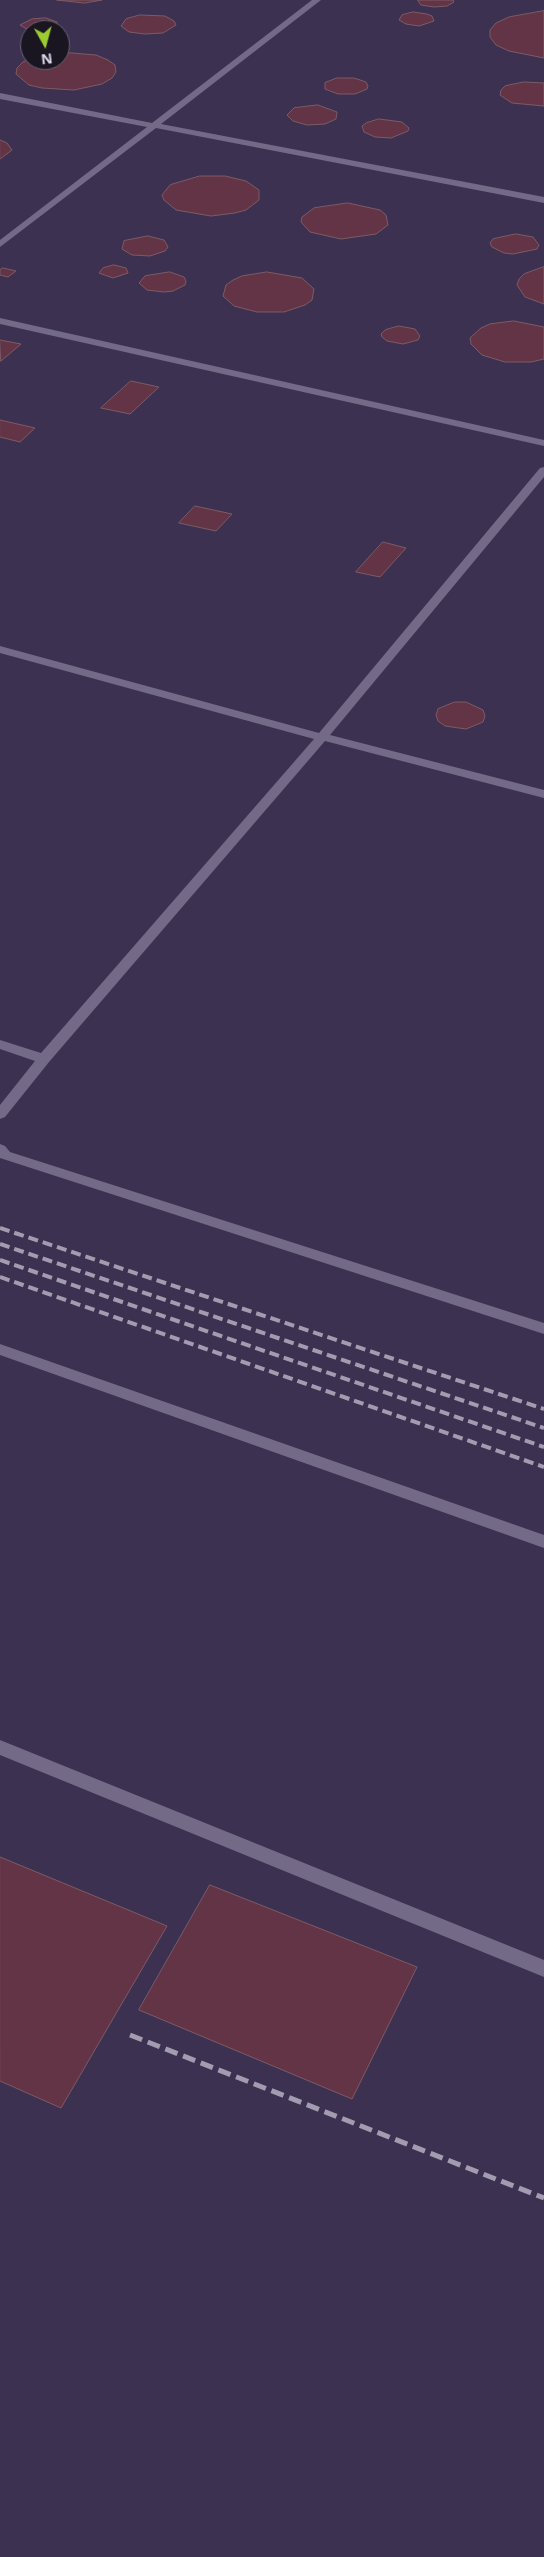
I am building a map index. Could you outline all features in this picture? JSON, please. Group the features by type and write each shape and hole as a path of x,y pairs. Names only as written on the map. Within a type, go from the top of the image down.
{"lane":[{"path":"0,244 152,125 317,0"},
{"path":"0,96 544,200"},
{"path":"0,321 544,443"},
{"path":"0,1114 44,1059 322,737 544,470"},
{"path":"0,649 322,737 544,794"},
{"path":"0,1044 44,1059"},
{"path":"0,1149 5,1155 544,1329"},
{"path":"0,1349 544,1542"},
{"path":"0,1747 544,1969"}],"shaded area":[{"path":"0,0 544,0 544,2557 0,2557"}],"building":[{"path":"57,0 102,0 85,3"},
{"path":"418,0 453,0 454,2 447,6 434,7 421,5"},
{"path":"544,11 544,58 509,51 496,45 490,37 490,30 496,23 509,17"},
{"path":"413,12 432,16 434,21 419,26 406,24 399,20 402,15"},
{"path":"140,15 165,16 174,21 176,25 163,33 145,34 129,32 121,26 126,19"},
{"path":"46,18 52,20 30,20"},
{"path":"70,53 96,55 115,65 116,72 112,78 102,84 74,90 42,88 29,85 16,74 17,68 20,65 20,70 70,70"},
{"path":"337,78 354,78 366,82 368,86 367,89 355,94 338,94 325,89 325,83"},
{"path":"524,82 544,83 544,106 512,103 500,95 501,90 505,86"},
{"path":"318,105 337,112 336,119 325,124 307,125 293,121 287,115 294,108"},
{"path":"379,119 402,122 409,128 408,131 391,138 375,137 364,132 362,126"},
{"path":"0,140 7,143 12,150 0,159"},
{"path":"200,176 225,176 246,181 259,190 259,200 246,210 211,216 176,210 164,200 162,195 170,185"},
{"path":"348,203 380,210 386,215 388,225 376,234 341,239 310,232 301,222 302,217 314,208"},
{"path":"516,234 533,237 539,245 537,249 513,254 504,253 492,247 490,243 493,239"},
{"path":"148,236 164,240 168,247 165,251 150,256 132,255 122,249 124,241"},
{"path":"114,265 126,268 128,273 113,278 99,273 103,268"},
{"path":"544,267 544,304 525,297 517,285 519,279 524,274"},
{"path":"3,268 16,271 8,277 0,275 0,270"},
{"path":"170,272 184,277 185,285 173,291 164,292 147,290 139,283 145,276"},
{"path":"267,272 302,278 314,289 312,300 305,305 284,312 257,312 234,306 223,296 226,285 233,280 242,276"},
{"path":"514,321 544,327 544,359 531,362 505,362 482,355 471,344 470,338 481,328 490,324"},
{"path":"399,326 415,329 420,336 418,340 403,344 387,341 382,337 381,334 385,330"},
{"path":"0,340 21,344 1,361"},
{"path":"131,381 159,387 130,414 101,408"},
{"path":"0,420 35,428 20,442 0,437"},
{"path":"195,506 232,514 216,531 179,523"},
{"path":"383,542 406,548 380,577 356,572"},
{"path":"455,702 466,702 483,710 485,716 483,722 466,729 445,726 438,721 436,715 438,709"},
{"path":"0,1857 167,1926 61,2108 0,2081"},
{"path":"210,1885 417,1967 352,2099 139,2010"}],"railway":[{"path":"0,1228 544,1409"},
{"path":"0,1244 544,1428"},
{"path":"0,1260 544,1447"},
{"path":"0,1277 544,1467"},
{"path":"130,2035 544,2198"}]}
